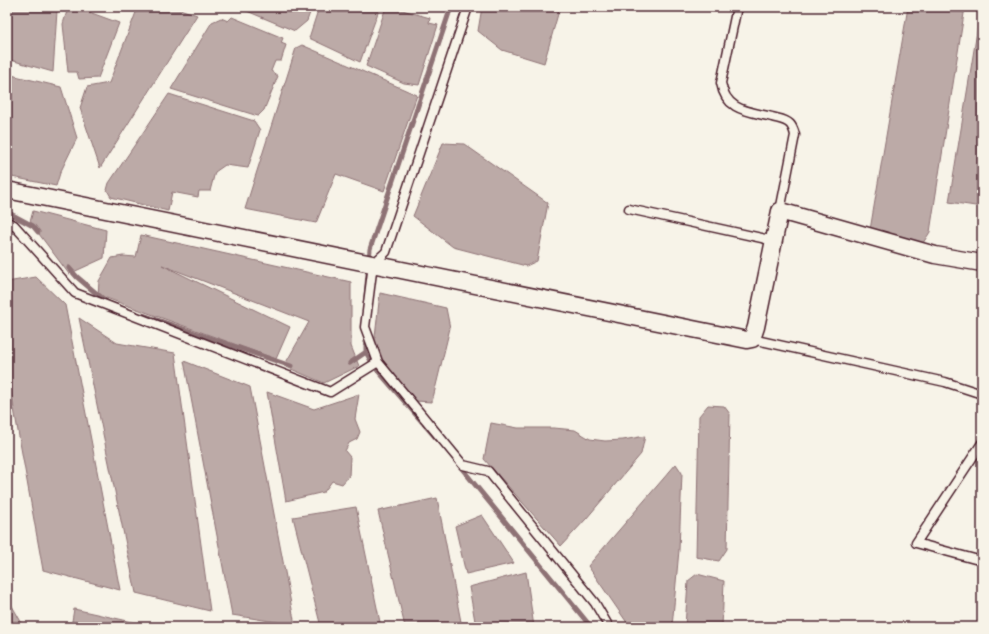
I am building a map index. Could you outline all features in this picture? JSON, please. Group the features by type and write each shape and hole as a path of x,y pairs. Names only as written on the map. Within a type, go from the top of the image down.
{"street":[{"path":"7,190 739,338 752,339 775,241 780,211 935,255 982,263"}],"lane":[{"path":"468,7 386,252 373,264 365,327 378,362 463,465 488,471 595,603 609,627"},
{"path":"737,7 721,83 723,93 739,109 784,120 793,128 795,135 780,211"},
{"path":"629,209 775,241"},
{"path":"7,222 14,225 75,293 330,392 378,362"},
{"path":"752,339 945,382 982,394"},
{"path":"982,443 916,544 982,562"}],"shaded area":[{"path":"7,7 53,7 57,11 53,72 7,59"},
{"path":"138,7 174,7 197,15 100,168 80,108 87,87 109,83"},
{"path":"242,7 312,7 307,21 295,31 242,9"},
{"path":"319,7 380,7 360,62 309,38"},
{"path":"386,7 392,7 430,18 429,23 438,25 419,85 404,83 366,66"},
{"path":"482,7 560,7 544,63 502,50 478,31"},
{"path":"908,7 965,7 930,232 923,243 870,230"},
{"path":"982,7 982,207 949,202"},
{"path":"78,8 119,23 98,78 79,79 77,72 68,72 63,24 67,11"},
{"path":"232,17 283,38 281,43 286,45 281,61 275,61 271,71 278,76 264,110 258,116 171,89 212,22 221,18 228,21"},
{"path":"302,45 417,95 384,191 336,174 316,223 245,209 296,48"},
{"path":"7,74 61,87 77,138 60,173 56,186 7,176"},
{"path":"169,94 254,121 260,130 248,168 225,165 215,172 210,191 199,191 198,197 172,192 168,211 111,197 107,190 109,183"},
{"path":"443,143 464,144 548,203 537,261 526,266 453,247 413,216"},
{"path":"33,211 106,230 104,258 69,274 30,222"},
{"path":"141,235 351,282 351,346 359,366 324,383 284,366 309,322 162,265 290,327 276,359 98,295 99,281 112,258 123,256 136,257"},
{"path":"36,277 65,305 120,590 43,570 7,370 7,282"},
{"path":"380,293 446,308 450,328 432,402 415,401 397,383 374,346"},
{"path":"79,318 117,343 175,353 210,611 136,593"},
{"path":"184,361 250,387 295,625 232,615"},
{"path":"267,392 314,409 359,394 355,419 360,432 357,439 349,443 345,451 350,457 349,476 342,484 332,481 324,492 286,501"},
{"path":"708,405 724,406 730,414 727,549 719,561 696,557 699,416"},
{"path":"491,423 518,428 554,428 575,430 590,439 605,441 623,440 645,436 641,454 561,546 484,459"},
{"path":"676,464 682,473 679,550 672,627 630,627 588,566"},
{"path":"437,498 462,627 405,627 378,511"},
{"path":"356,507 381,627 321,627 293,517"},
{"path":"482,515 514,563 466,574 455,526"},
{"path":"526,572 534,627 476,627 469,587"},
{"path":"697,574 724,581 722,627 685,627 688,581"},
{"path":"7,597 24,627 7,627"},
{"path":"74,609 155,627 71,627"}],"waterway":[{"path":"366,297 370,249 451,7"},
{"path":"7,212 33,226 38,232"},
{"path":"69,268 77,277 109,304"},
{"path":"143,315 291,366"},
{"path":"366,335 366,352 374,366 437,439"},
{"path":"350,363 366,352"},
{"path":"459,465 591,627"}]}
